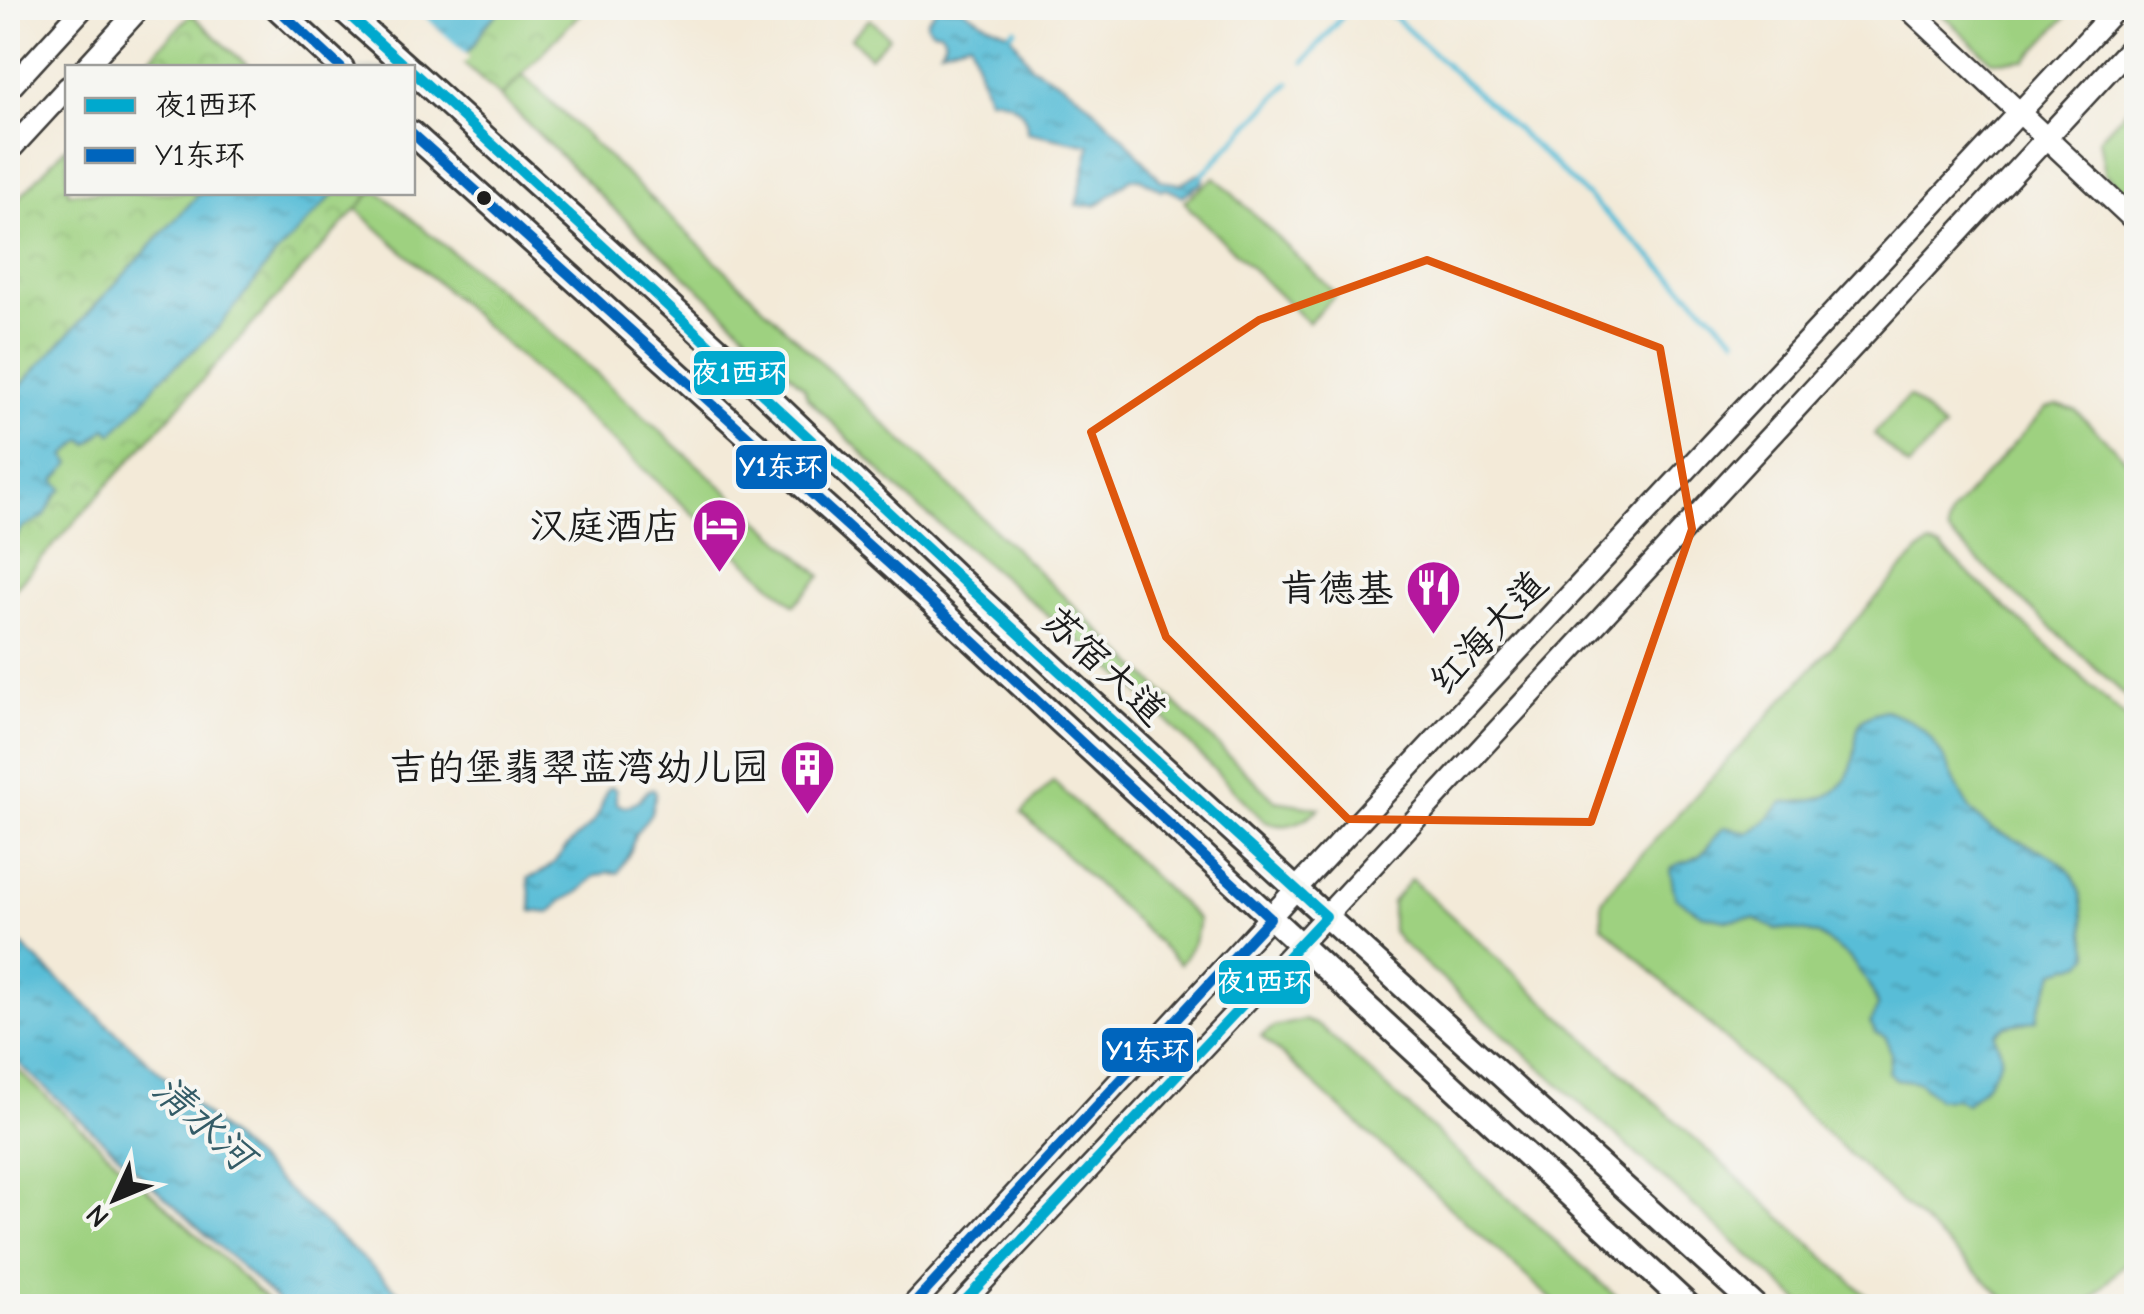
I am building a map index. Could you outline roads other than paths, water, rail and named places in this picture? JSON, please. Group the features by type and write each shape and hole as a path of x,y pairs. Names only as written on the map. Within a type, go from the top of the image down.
{"main road":[{"path":"8,90 84,8"},
{"path":"88,65 140,8"},
{"path":"277,8 339,65"},
{"name":"苏宿大道","path":"341,8 404,65"},
{"path":"1908,8 2136,222"},
{"name":"红海大道","path":"912,1306 2117,8"},
{"name":"红海大道","path":"960,1306 1299,946 2136,41"},
{"name":"苏宿大道","path":"415,74 704,337 1296,889 1755,1306"},
{"path":"8,152 65,90"},
{"name":"苏宿大道","path":"415,136 927,598 1690,1306"}],"water":[{"path":"357,8 503,8 415,108 415,65 305,65"},
{"path":"937,8 962,8 1010,33 1031,66 1087,102 1161,181 1180,184 1199,174 1204,178 1202,183 1182,196 1140,178 1131,179 1097,205 1076,206 1090,145 1027,132 1021,111 1003,100 988,98 970,41 941,49 943,36 927,25"},
{"path":"198,195 333,195 273,258 214,333 159,380 112,434 106,428 89,444 83,439 65,456 71,463 55,480 63,489 44,517 22,528 8,549 8,399"},
{"path":"1885,710 1911,721 1927,734 1978,818 2061,863 2075,881 2081,900 2090,954 2083,963 2056,971 2037,1020 2006,1026 1995,1034 2001,1054 1999,1063 1966,1104 1956,1098 1938,1099 1919,1082 1896,1079 1888,1072 1891,1053 1886,1038 1876,1033 1870,1022 1878,1007 1870,985 1849,957 1817,934 1775,929 1754,918 1726,920 1703,915 1675,897 1670,870 1699,856 1725,827 1749,833 1783,802 1819,799 1838,789 1850,770 1859,725"},
{"path":"612,787 616,790 616,803 621,806 634,803 650,789 656,793 651,813 635,835 618,873 594,877 550,913 532,911 528,878 548,868 591,825 606,791"},
{"name":"清水河","path":"8,933 414,1306 284,1306 8,1054"}],"waterway":[{"path":"1299,8 1304,12"},
{"path":"1304,62 1346,12 1354,8"},
{"path":"1377,8 1395,18 1539,150 1736,338"},
{"path":"1010,33 1015,29"},
{"path":"1201,176 1289,83"}],"place":[{"name":"汉庭酒店","path":"720,575"},
{"name":"肯德基","path":"1433,637"},
{"name":"吉的堡翡翠蓝湾幼儿园","path":"808,816"}]}
